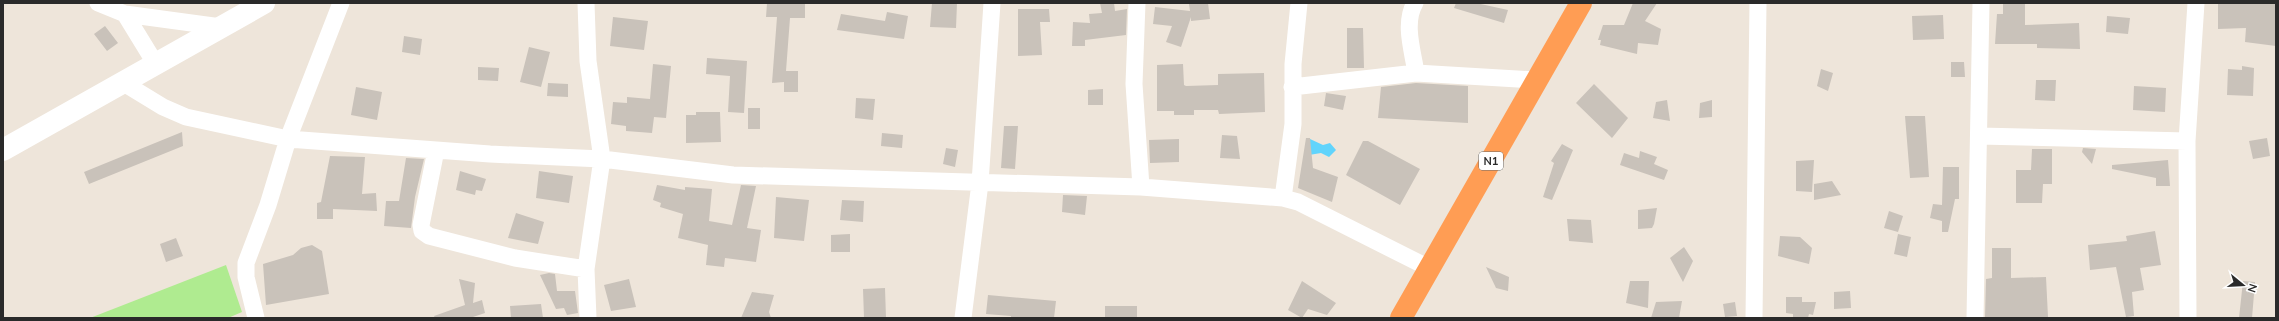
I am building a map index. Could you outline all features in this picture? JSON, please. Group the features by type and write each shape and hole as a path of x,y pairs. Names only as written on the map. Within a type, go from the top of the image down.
{"highway":[{"name":"N1","path":"1407,316 1429,268 1581,3"}],"main road":[{"path":"3,150 264,3"}],"street":[{"path":"98,3 125,14 221,27"},
{"path":"256,318 246,277 246,263 268,205 288,139 341,3"},
{"path":"586,3 588,61 602,159 586,270 588,318"},
{"path":"963,318 980,183 992,3"},
{"path":"1137,3 1134,84 1141,187"},
{"path":"1283,198 1292,132 1292,87 1299,3"},
{"path":"1415,3 1411,10 1409,23 1416,74"},
{"path":"1754,318 1758,3"},
{"path":"1975,318 1981,3"},
{"path":"2188,318 2187,141 2196,3"},
{"path":"125,14 155,64"},
{"path":"1292,87 1416,74 1536,80"},
{"path":"122,82 163,107 186,117 288,139 436,150 602,159 733,175 1141,187 1283,198 1298,202 1429,268"},
{"path":"1979,136 2187,141"},
{"path":"436,150 421,225 422,231 430,236 515,258 586,270"}],"green space":[{"path":"226,265 242,312 228,318 90,318"}],"water":[{"path":"1310,139 1323,145 1330,143 1336,150 1329,157 1321,153 1309,155"}],"building":[{"path":"767,3 805,3 805,18 790,18 786,71 798,71 798,92 784,92 784,82 772,83 777,17 766,17"},
{"path":"932,3 957,3 956,28 930,27"},
{"path":"1100,3 1114,3 1115,11 1127,9 1126,35 1085,40 1085,46 1072,46 1073,22 1090,23 1089,14 1102,13"},
{"path":"1208,3 1210,19 1191,21 1191,17 1181,47 1166,42 1172,26 1153,24 1155,7 1190,11 1189,4"},
{"path":"1456,3 1476,3 1508,10 1504,23 1454,8"},
{"path":"1633,3 1657,3 1645,21 1661,29 1658,45 1638,43 1637,54 1600,45 1601,40 1598,40 1603,25 1624,25"},
{"path":"2003,3 2025,3 2025,25 2079,23 2080,49 2037,48 2037,44 1995,44 1997,14 2003,14"},
{"path":"2218,3 2276,3 2276,46 2245,42 2246,28 2218,29"},
{"path":"1018,9 1049,9 1050,22 1040,22 1042,55 1018,56"},
{"path":"887,12 908,16 904,39 837,30 841,14 885,21"},
{"path":"1943,15 1944,39 1913,40 1912,16"},
{"path":"2107,16 2130,18 2128,34 2106,32"},
{"path":"613,17 648,21 644,50 610,46"},
{"path":"105,26 118,43 107,51 94,34"},
{"path":"1347,28 1363,28 1364,68 1347,68"},
{"path":"404,36 422,39 420,55 402,52"},
{"path":"529,47 550,52 541,87 520,82"},
{"path":"707,58 747,61 744,113 728,112 730,76 706,74"},
{"path":"1951,62 1964,62 1965,77 1951,77"},
{"path":"653,64 671,66 666,118 654,117 652,133 626,131 626,126 611,124 613,102 627,103 627,97 650,99"},
{"path":"1183,64 1184,85 1186,86 1218,85 1218,74 1264,73 1265,112 1219,114 1218,110 1194,110 1194,115 1174,115 1174,111 1157,111 1157,65"},
{"path":"2242,66 2254,68 2253,96 2227,95 2228,69 2242,70"},
{"path":"478,67 499,68 498,81 478,80"},
{"path":"1821,69 1833,73 1828,91 1817,86"},
{"path":"2036,80 2056,80 2055,101 2035,100"},
{"path":"548,83 568,84 568,97 547,96"},
{"path":"1416,83 1468,86 1468,123 1378,118 1381,87"},
{"path":"1594,84 1628,118 1612,138 1576,103"},
{"path":"2134,86 2166,88 2165,112 2133,110"},
{"path":"356,87 382,92 377,120 351,115"},
{"path":"1103,89 1103,105 1088,105 1088,90"},
{"path":"1326,93 1346,96 1343,110 1324,106"},
{"path":"856,98 875,99 873,120 855,118"},
{"path":"1667,100 1670,121 1653,118 1656,102"},
{"path":"1712,100 1712,117 1699,118 1700,103"},
{"path":"748,108 760,108 760,129 748,129"},
{"path":"696,112 720,112 721,142 686,143 686,115 696,115"},
{"path":"1905,116 1925,116 1929,177 1910,178"},
{"path":"1004,126 1018,126 1015,169 1001,168"},
{"path":"182,132 183,146 89,184 84,172"},
{"path":"882,133 903,135 902,148 881,146"},
{"path":"1222,135 1237,136 1240,159 1220,158"},
{"path":"1306,138 1310,138 1313,168 1338,177 1332,202 1298,188"},
{"path":"2267,138 2270,156 2253,159 2249,141"},
{"path":"1179,139 1179,162 1150,163 1149,140"},
{"path":"1363,141 1368,141 1420,169 1400,205 1346,175"},
{"path":"1562,144 1573,150 1552,200 1543,197 1554,163 1551,161"},
{"path":"946,148 958,150 955,167 943,164"},
{"path":"2083,148 2096,149 2092,164 2082,152"},
{"path":"2032,149 2052,149 2052,184 2043,184 2042,203 2016,203 2016,170 2031,170"},
{"path":"1640,151 1657,157 1654,164 1668,170 1664,180 1620,165 1624,153 1639,158"},
{"path":"330,156 365,157 362,194 376,193 377,211 333,209 333,219 317,219 317,203 321,202"},
{"path":"406,158 424,159 415,197 411,228 384,226 386,201 399,201"},
{"path":"1814,160 1812,192 1796,191 1796,161"},
{"path":"2168,160 2170,186 2156,186 2156,178 2112,169 2112,165"},
{"path":"1943,167 1959,167 1959,199 1955,199 1948,232 1942,232 1942,221 1930,218 1933,204 1942,205"},
{"path":"460,171 486,179 482,191 476,190 475,195 456,190"},
{"path":"539,171 573,176 569,203 536,198"},
{"path":"1832,181 1841,195 1814,200 1814,184"},
{"path":"657,185 685,190 685,187 712,189 709,221 732,225 741,185 756,186 747,228 761,230 756,262 725,258 724,267 706,265 708,245 678,238 683,214 660,207 661,203 653,200"},
{"path":"1063,195 1087,196 1085,215 1062,212"},
{"path":"776,197 809,200 804,241 774,238"},
{"path":"842,200 864,201 863,222 840,220"},
{"path":"1657,208 1652,228 1638,229 1638,210"},
{"path":"1889,211 1903,216 1898,232 1884,228"},
{"path":"516,213 544,222 538,244 508,238"},
{"path":"1567,219 1591,220 1593,243 1569,241"},
{"path":"2155,231 2161,265 2140,268 2144,290 2132,292 2134,316 2126,317 2116,267 2090,270 2088,245 2127,241 2126,236"},
{"path":"850,234 850,252 831,252 831,235"},
{"path":"1898,234 1911,237 1907,257 1894,254"},
{"path":"1780,236 1800,237 1812,248 1809,264 1778,256"},
{"path":"176,238 183,256 166,262 160,244"},
{"path":"312,245 322,251 329,294 266,305 263,264 293,255 301,248"},
{"path":"1684,247 1693,261 1683,282 1670,258"},
{"path":"1992,248 2011,248 2011,278 2046,277 2048,317 1985,318 1986,279 1992,278"},
{"path":"1486,267 1509,277 1508,291 1496,288"},
{"path":"549,273 555,274 557,291 575,291 578,313 567,315 564,308 556,309 540,275"},
{"path":"459,279 475,283 473,303 482,300 485,313 470,318 435,318 434,316 465,305"},
{"path":"629,279 636,307 611,311 604,285"},
{"path":"1302,281 1336,303 1327,315 1308,309 1302,318 1288,310"},
{"path":"1630,281 1649,281 1648,308 1626,303"},
{"path":"2243,281 2255,282 2252,318 2239,318"},
{"path":"885,288 886,318 864,318 863,289"},
{"path":"1850,291 1851,308 1834,309 1834,292"},
{"path":"752,292 774,295 769,312 771,318 741,318"},
{"path":"988,295 1056,301 1054,318 1011,318 1011,316 986,314"},
{"path":"1786,297 1802,297 1802,302 1816,302 1813,315 1809,314 1808,318 1793,318 1793,314 1786,313"},
{"path":"1682,301 1679,318 1651,318 1656,302"},
{"path":"1735,302 1737,316 1725,317 1723,304"},
{"path":"541,304 543,318 511,318 510,306"},
{"path":"1105,306 1137,306 1137,318 1105,318"}]}
